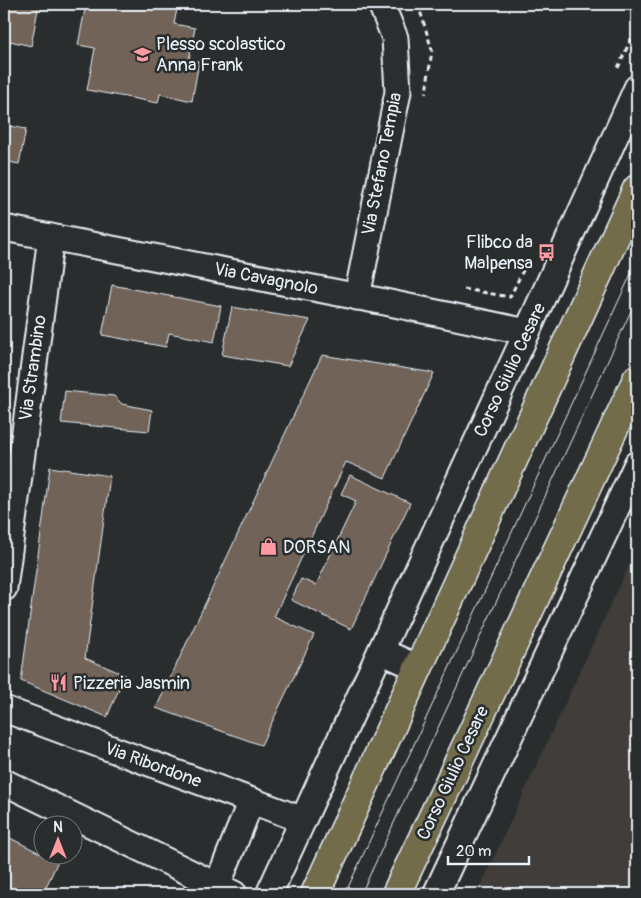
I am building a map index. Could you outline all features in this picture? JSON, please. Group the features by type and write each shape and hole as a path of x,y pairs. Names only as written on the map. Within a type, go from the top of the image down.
{"main road":[{"path":"315,894 637,189"},
{"name":"Corso Giulio Cesare","path":"396,894 637,379"}],"street":[{"name":"Via Stefano Tempia","path":"357,297 398,92 395,38 381,4"},
{"name":"Corso Giulio Cesare","path":"269,894 637,88"},
{"name":"Via Cavagnolo","path":"4,228 527,332"},
{"name":"Via Strambino","path":"4,588 51,237"},
{"name":"Corso Giulio Cesare","path":"436,894 637,464"},
{"path":"381,651 418,668"},
{"name":"Via Ribordone","path":"4,709 303,820"},
{"path":"4,782 226,890 251,801"}],"path":[{"path":"618,69 637,25"},
{"path":"464,289 510,298 527,262"}],"shaded area":[{"path":"637,548 637,894 477,894"}],"building":[{"path":"4,4 39,4 31,46 10,41 4,73"},
{"name":"Plesso scolastico Anna Frank","path":"86,4 178,4 174,24 195,28 189,60 199,62 192,101 160,94 158,103 87,90 95,48 78,45"},
{"path":"4,125 26,129 19,164 4,161"},
{"path":"4,254 10,255 4,299"},
{"path":"112,285 221,306 214,342 169,333 166,347 102,335"},
{"path":"232,307 310,320 288,366 222,355"},
{"name":"DORSAN","path":"322,355 434,373 385,478 346,462 274,617 314,635 261,745 156,708"},
{"path":"65,391 114,396 122,404 152,410 149,431 61,423"},
{"path":"50,467 110,476 85,658 125,675 107,717 21,681"},
{"path":"350,475 410,503 351,629 291,600 301,579 316,585 356,501 341,494"},
{"path":"4,835 32,849 32,866 56,866 43,894 4,894"}],"tram line":[{"path":"345,894 637,261"},
{"path":"361,894 637,298"}],"place":[{"name":"Plesso scolastico Anna Frank","path":"142,54"},
{"name":"Flibco da Malpensa","path":"547,252"},
{"name":"DORSAN","path":"269,547"},
{"name":"Pizzeria Jasmin","path":"59,683"}]}
